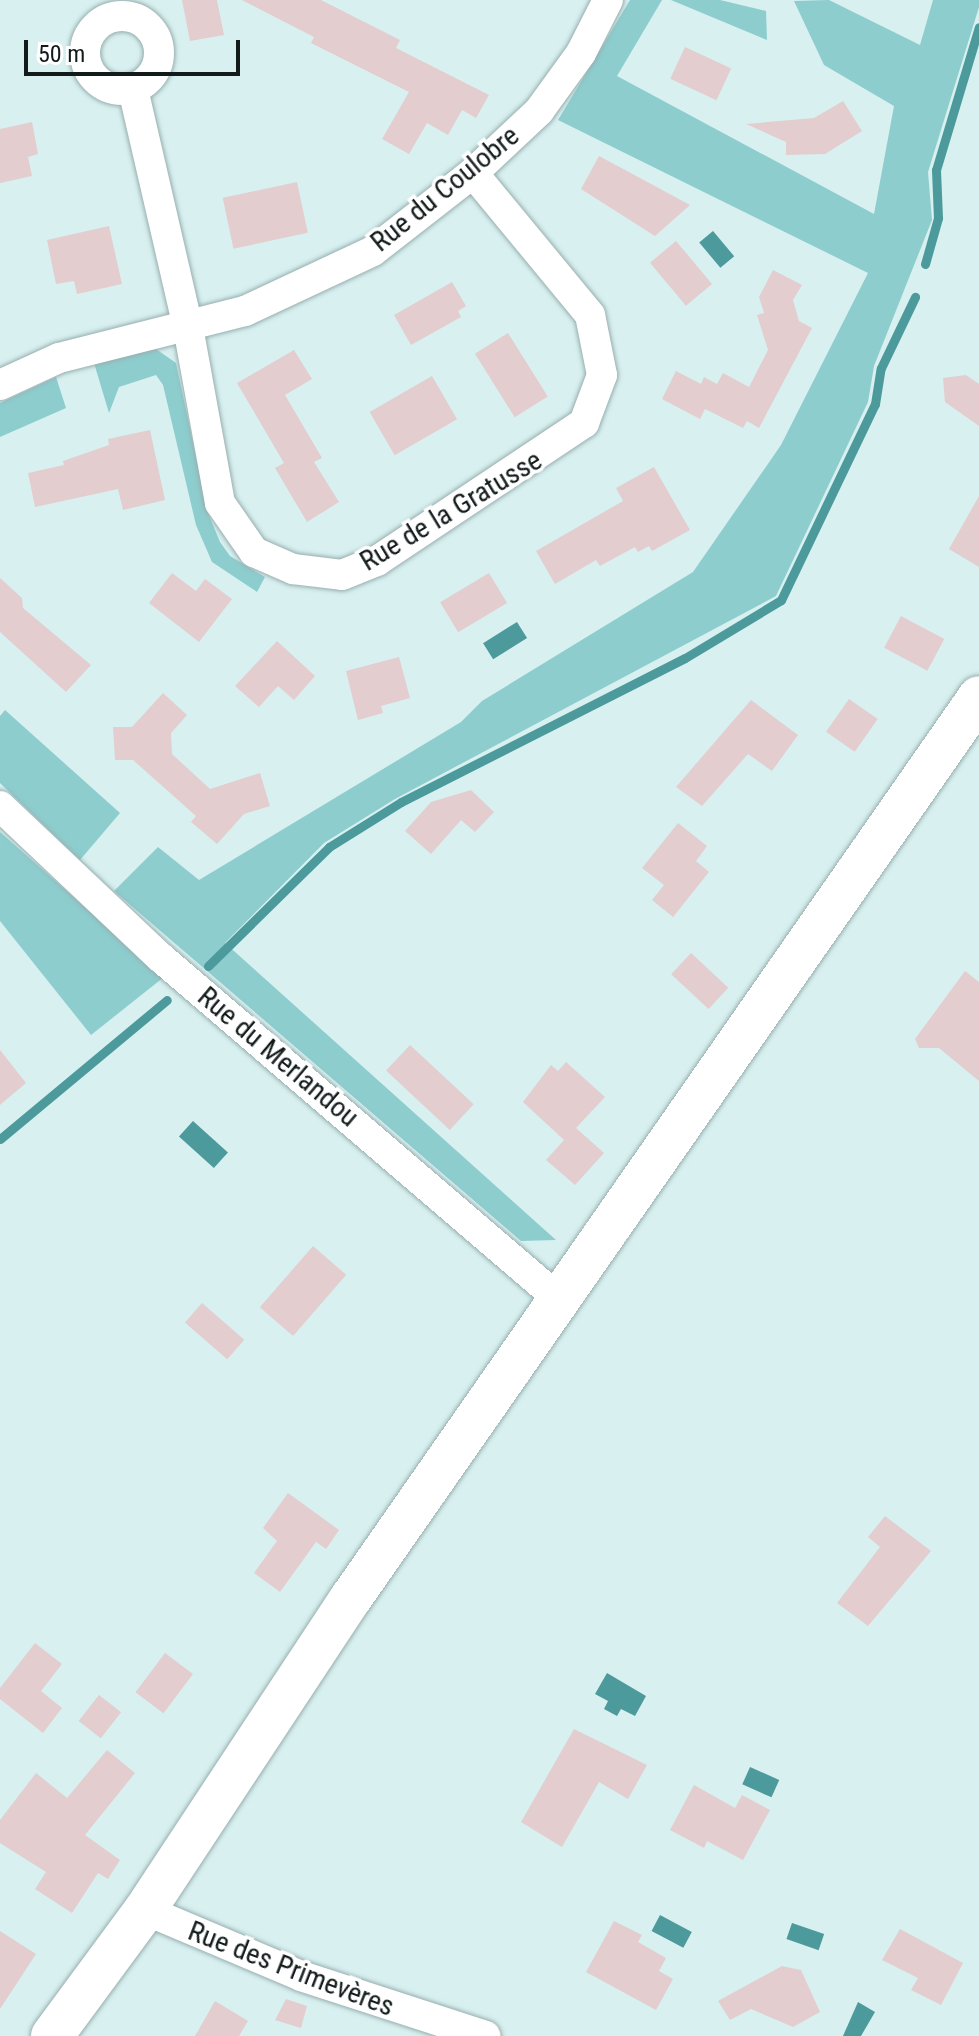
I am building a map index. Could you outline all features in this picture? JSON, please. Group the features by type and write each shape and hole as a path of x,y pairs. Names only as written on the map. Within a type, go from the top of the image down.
{"main road":[{"path":"52,2036 145,1910 351,1598 561,1301 704,1086 979,697"}],"street":[{"name":"Rue du Coulobre","path":"0,385 59,358 245,311 373,251 473,173 539,111 581,53 608,0"},
{"name":"Rue de la Gratusse","path":"133,89 188,327 220,503 254,552 293,569 342,575 377,561 547,452 584,423 602,375 590,315 473,173"},
{"name":"Rue du Merlandou","path":"0,806 161,958 561,1301"},
{"name":"Rue des Primevères","path":"145,1910 301,1976 486,2036"}],"shaded area":[{"path":"630,0 662,0 617,76 874,214 894,106 824,65 794,1 829,0 920,45 933,0 979,0 979,7 928,172 932,220 874,366 868,402 776,596 395,799 324,843 225,943 556,1240 521,1241 114,891 158,847 199,880 461,722 482,701 693,572 781,445 868,273 558,120"},
{"path":"671,0 720,0 766,11 767,40"},
{"path":"713,231 734,256 720,268 699,243"},
{"path":"153,347 176,363 208,513 220,542 230,556 265,577 257,592 212,562 196,525 163,385 156,375 119,387 109,413 94,363"},
{"path":"56,377 66,408 0,437 0,403"},
{"path":"517,622 527,638 493,659 483,643"},
{"path":"5,710 120,813 80,860 0,783 0,716"},
{"path":"0,832 164,977 91,1035 0,921"},
{"path":"193,1121 228,1152 214,1168 179,1137"},
{"path":"607,1673 646,1696 635,1716 621,1709 617,1716 604,1709 608,1701 595,1694"},
{"path":"750,1767 779,1780 772,1797 742,1784"},
{"path":"660,1915 692,1932 683,1948 652,1931"},
{"path":"792,1923 824,1934 819,1950 786,1939"},
{"path":"858,2002 875,2012 861,2036 843,2036"}],"building":[{"path":"182,0 217,0 224,35 190,41"},
{"path":"242,0 321,0 400,40 396,48 489,95 476,118 462,110 448,135 427,123 409,154 382,139 409,92 311,43 314,37"},
{"path":"685,47 731,69 716,100 670,79"},
{"path":"843,101 862,131 825,154 786,155 786,142 746,124 814,118"},
{"path":"32,122 38,154 28,157 32,176 0,183 0,129"},
{"path":"599,156 690,205 655,236 581,189"},
{"path":"297,182 308,233 233,249 223,198"},
{"path":"109,226 122,284 77,294 74,281 56,284 47,240"},
{"path":"676,241 712,284 686,306 650,263"},
{"path":"773,270 802,285 793,300 799,321 812,328 759,428 747,421 743,428 705,409 700,419 662,399 676,371 701,384 704,377 717,384 723,373 749,387 768,350 757,315 764,313 759,297"},
{"path":"452,282 466,306 458,311 461,317 411,345 394,315"},
{"path":"508,333 548,397 515,417 475,354"},
{"path":"294,350 312,379 285,395 322,458 314,462 339,502 307,522 275,468 284,463 237,383"},
{"path":"966,375 979,384 979,426 945,402 943,378"},
{"path":"432,376 457,419 395,455 370,412"},
{"path":"150,430 165,500 123,510 118,489 35,507 28,473 64,465 63,461 109,445 108,439"},
{"path":"654,467 690,530 652,551 649,546 638,552 635,547 600,566 596,560 555,584 536,551 623,501 616,488"},
{"path":"979,496 979,567 949,549"},
{"path":"172,573 196,591 205,579 232,599 199,642 149,603"},
{"path":"489,573 507,603 458,632 440,602"},
{"path":"0,578 22,598 23,608 91,665 66,692 0,632"},
{"path":"901,616 944,639 927,671 884,648"},
{"path":"277,641 315,676 294,700 278,686 259,707 235,686"},
{"path":"399,657 410,698 381,706 383,713 358,720 346,671"},
{"path":"163,693 187,715 171,733 172,754 210,789 260,773 270,806 244,814 217,844 191,822 196,816 133,760 115,760 113,727 132,727"},
{"path":"849,699 878,719 855,752 826,732"},
{"path":"751,700 798,735 772,771 748,754 702,806 676,787"},
{"path":"471,790 494,812 475,832 461,820 431,854 405,831 431,802"},
{"path":"678,823 707,846 696,861 709,872 673,917 652,900 664,885 642,868"},
{"path":"691,953 728,988 709,1009 671,974"},
{"path":"965,971 979,982 979,1081 939,1048 919,1048 915,1039"},
{"path":"410,1045 474,1104 450,1130 386,1071"},
{"path":"0,1050 26,1083 0,1105"},
{"path":"566,1062 605,1097 576,1128 604,1153 575,1185 546,1160 564,1140 523,1102 551,1065 558,1071"},
{"path":"313,1246 346,1275 293,1336 260,1307"},
{"path":"202,1303 244,1340 227,1359 185,1323"},
{"path":"288,1493 339,1530 326,1549 316,1542 280,1592 254,1573 277,1541 263,1528"},
{"path":"885,1516 931,1551 868,1626 837,1603 880,1547 868,1537"},
{"path":"35,1643 62,1664 41,1691 62,1708 43,1733 0,1699 0,1688"},
{"path":"165,1653 193,1674 163,1713 136,1692"},
{"path":"99,1695 121,1712 101,1738 79,1721"},
{"path":"574,1729 647,1765 628,1799 599,1782 562,1847 521,1822"},
{"path":"107,1750 135,1773 85,1835 120,1860 108,1879 98,1873 72,1913 35,1889 46,1872 0,1843 0,1820 36,1773 67,1798"},
{"path":"694,1785 735,1808 742,1795 770,1810 743,1860 707,1841 704,1848 670,1830"},
{"path":"614,1921 642,1935 638,1942 666,1958 659,1971 673,1979 656,2010 586,1972"},
{"path":"900,1929 963,1963 941,2005 911,1990 918,1978 882,1960"},
{"path":"0,1931 36,1954 0,2009"},
{"path":"782,1966 801,1970 820,2012 793,2027 751,2009 730,2020 718,2001"},
{"path":"286,1999 307,2006 301,2028 275,2020"},
{"path":"215,2001 248,2021 239,2036 195,2036"}],"waterway":[{"path":"925,264 938,218 936,170 979,27"},
{"path":"208,966 329,847 401,802 685,658 781,600 875,404 881,368 915,297"},
{"path":"0,1139 167,1000"}]}
